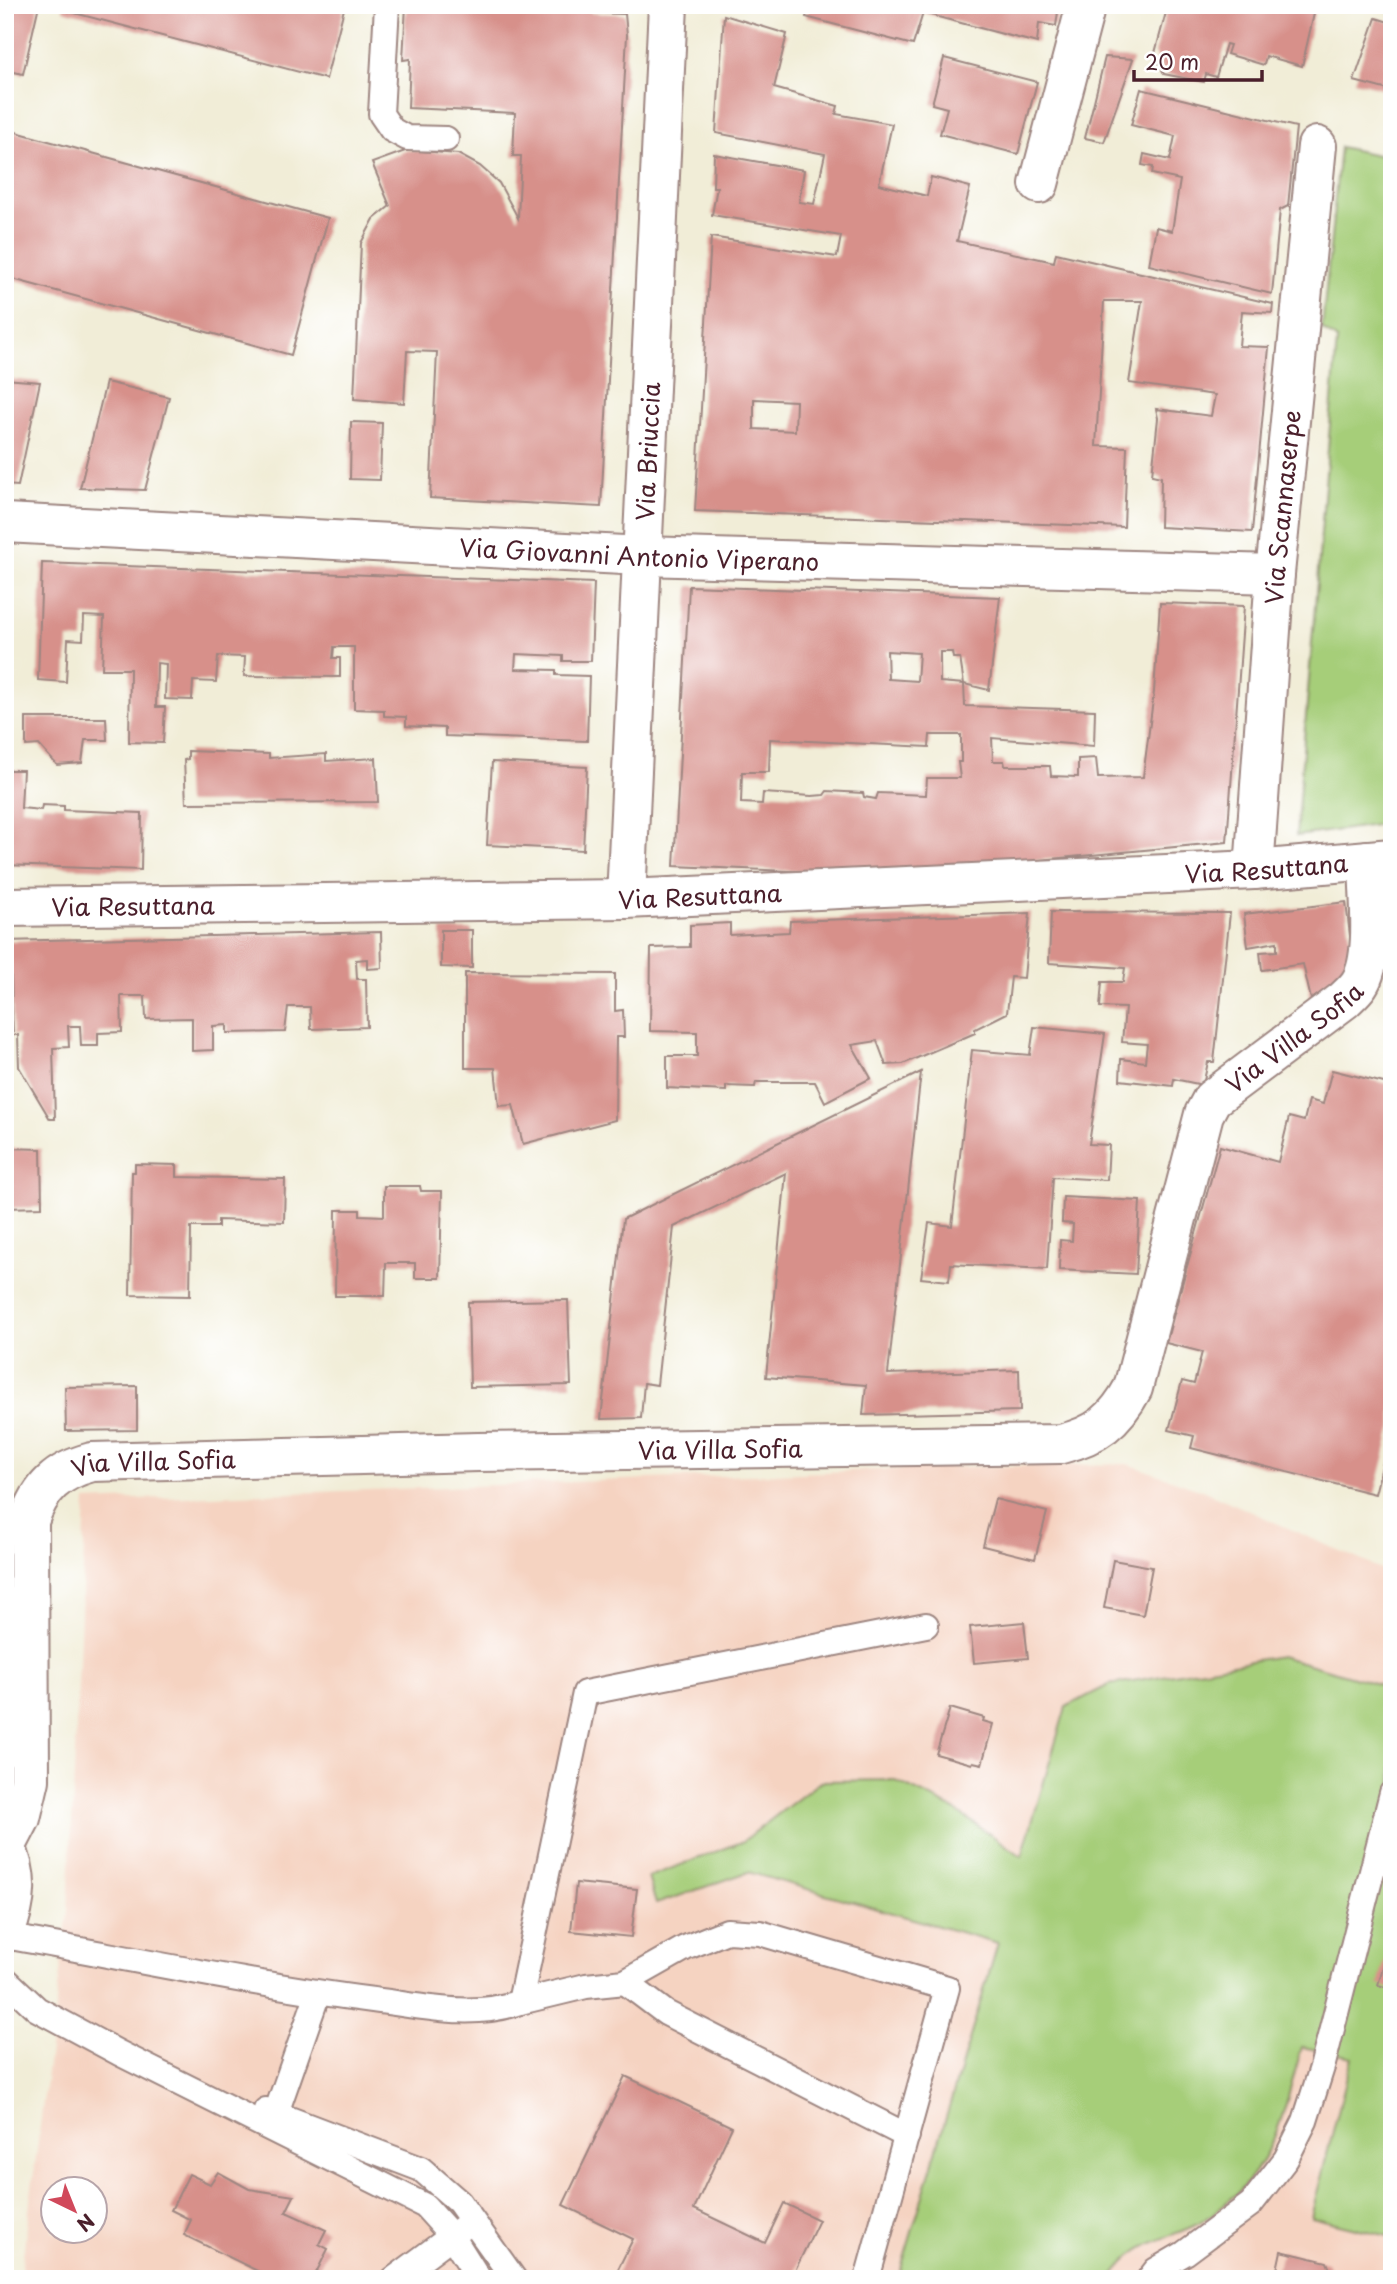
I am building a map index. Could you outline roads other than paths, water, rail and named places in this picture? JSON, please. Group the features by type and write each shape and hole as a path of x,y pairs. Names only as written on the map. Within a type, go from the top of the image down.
{"street":[{"name":"Via Briuccia","path":"626,899 668,5"},
{"path":"1039,184 1086,5"},
{"name":"Via Scannaserpe","path":"1254,870 1275,574 1317,146"},
{"name":"Via Giovanni Antonio Viperano","path":"5,523 643,556 1275,574"},
{"name":"Via Resuttana","path":"5,907 626,899 1254,870 1380,859"},
{"name":"Via Villa Sofia","path":"6,1846 21,1818 30,1780 29,1521 36,1500 50,1481 69,1468 92,1462 478,1452 1060,1444 1086,1438 1106,1426 1133,1388 1204,1114 1212,1099 1344,1000 1359,985 1366,969 1380,859"},
{"path":"5,1934 15,1907 16,1876 6,1846"}],"lane":[{"path":"387,5 381,114 392,130 407,138 446,139"},
{"path":"520,2002 585,1693 926,1625"},
{"path":"1149,2279 1156,2270 1185,2253 1251,2204 1286,2159 1305,2121 1324,2064 1392,1793"},
{"path":"5,1934 317,1993 464,2012 496,2011 520,2002 586,1986 625,1982 685,1948 727,1931 760,1933 947,1988 867,2279"},
{"path":"5,1979 37,2009 119,2053 399,2190 425,2206 452,2236 479,2279"},
{"path":"625,1982 666,2013 906,2136"},
{"path":"276,2113 317,1993"},
{"path":"119,2053 421,2169 445,2186 473,2220 514,2279"},
{"path":"394,2279 473,2220"}]}
